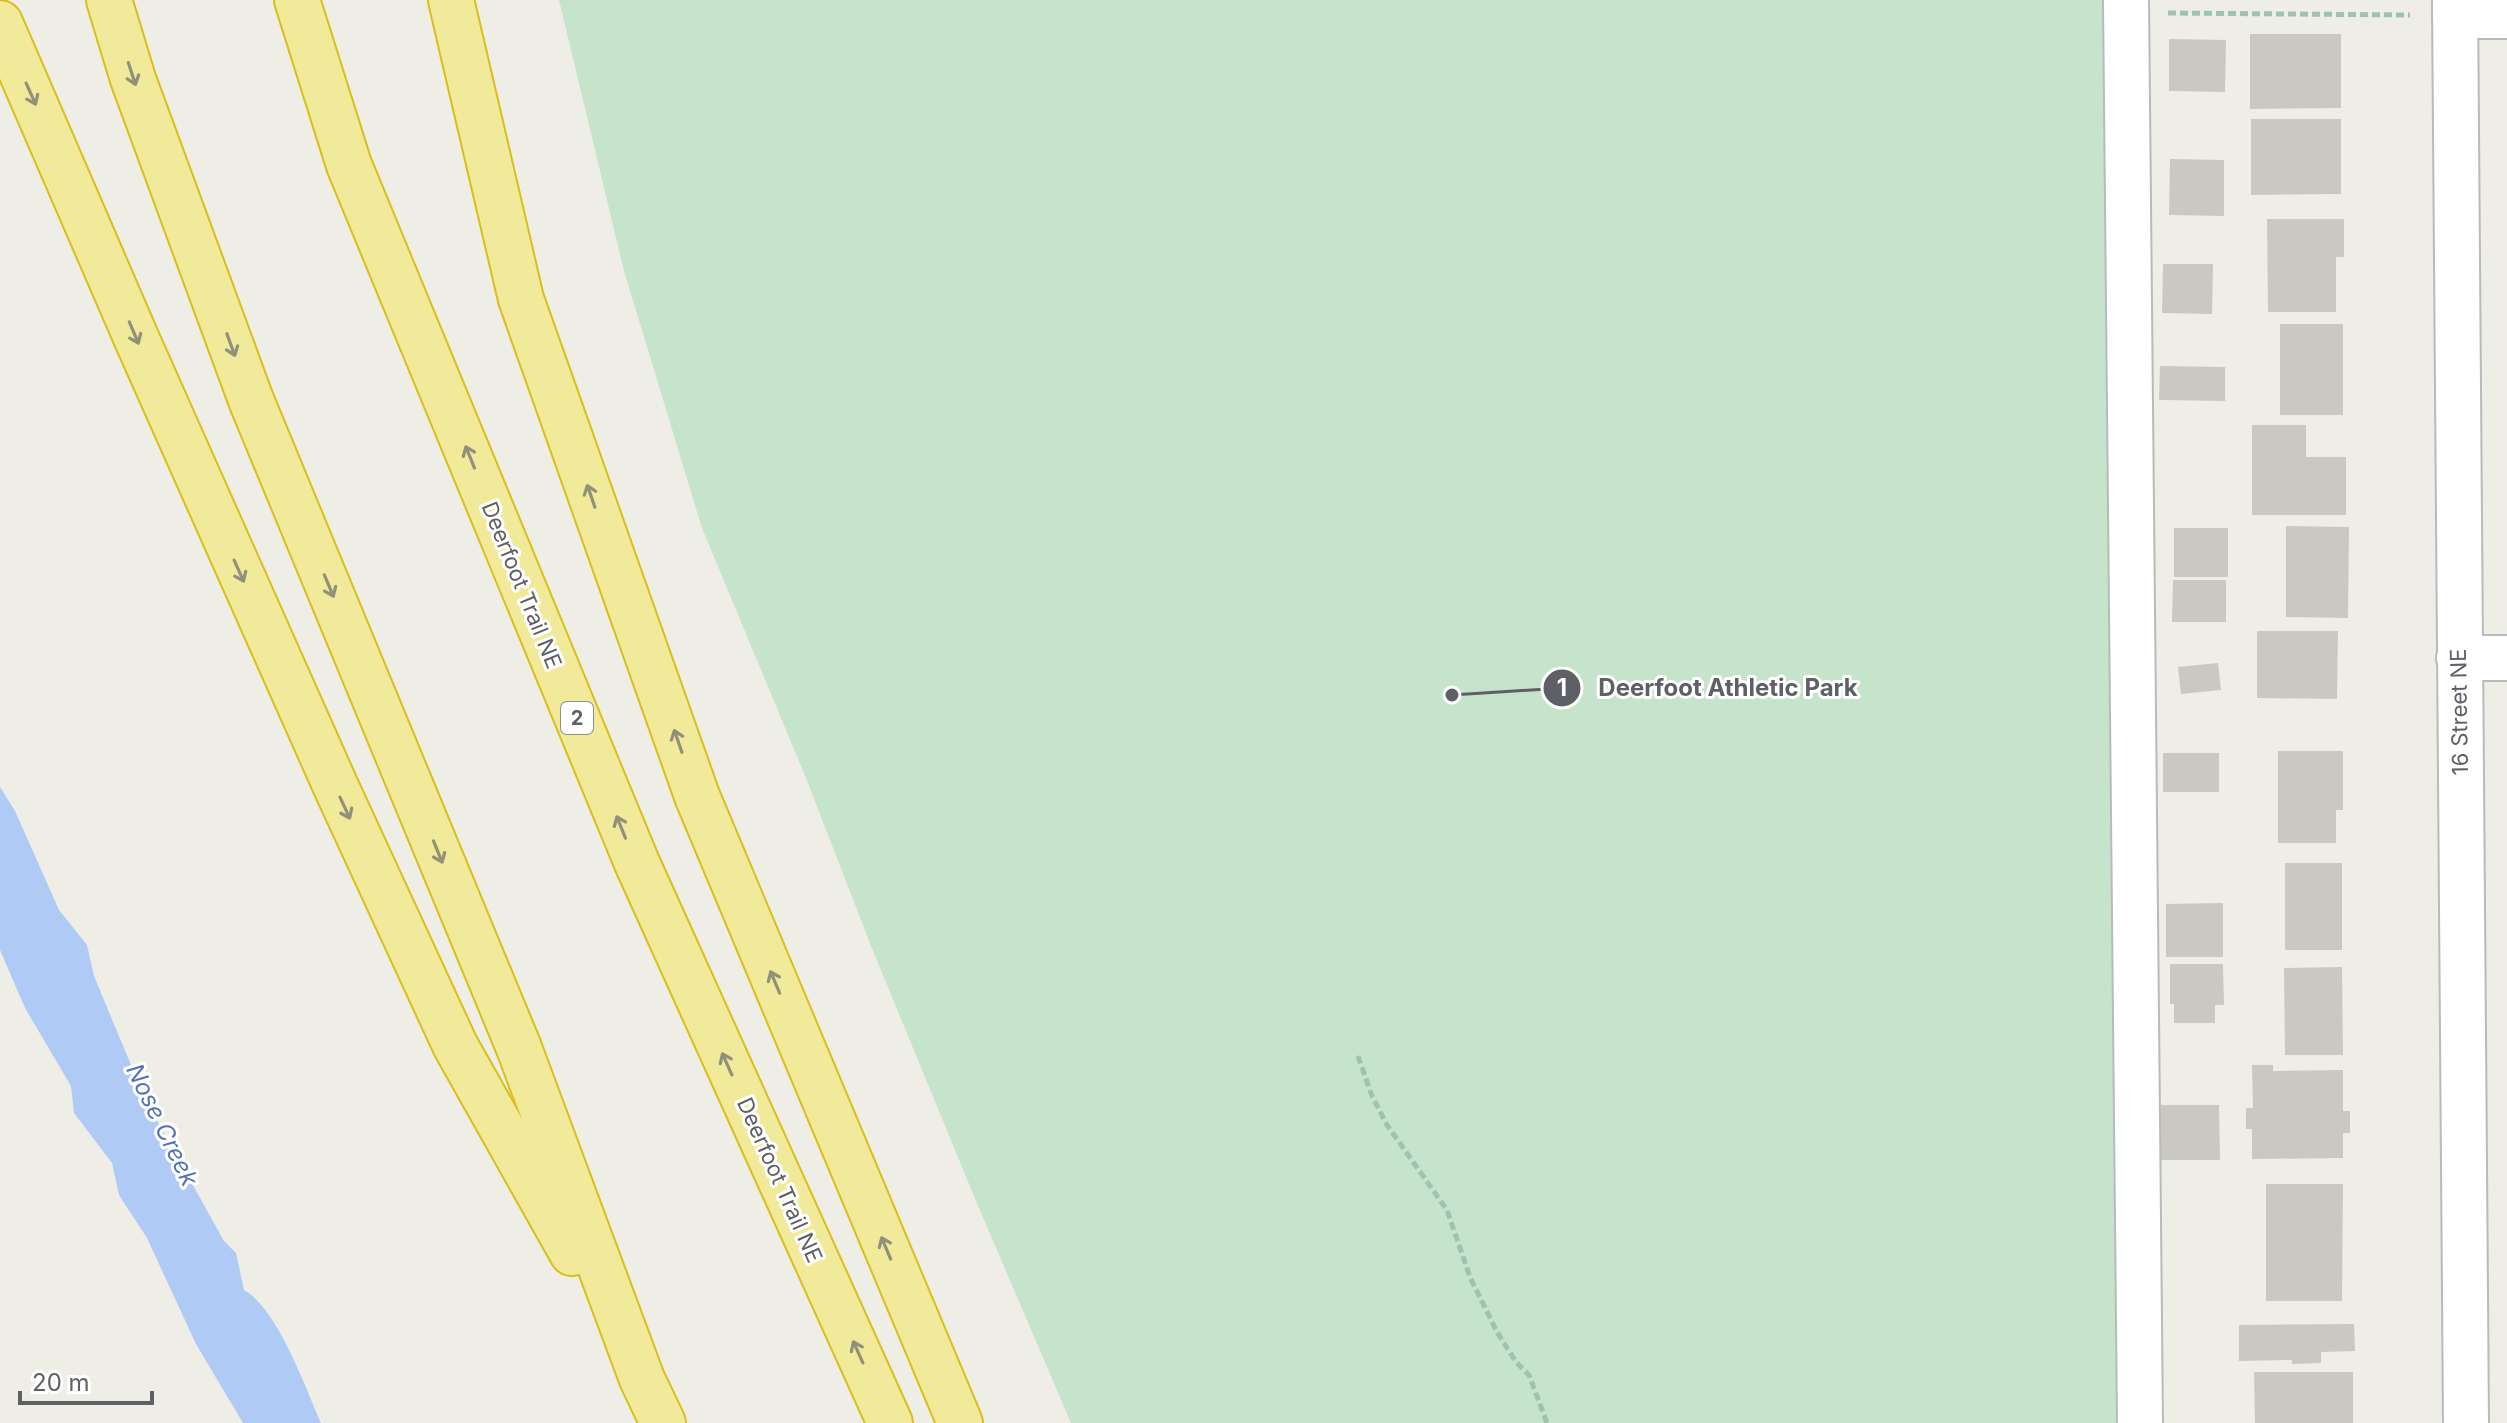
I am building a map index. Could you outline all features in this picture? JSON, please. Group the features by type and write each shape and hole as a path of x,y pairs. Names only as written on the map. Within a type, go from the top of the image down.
{"highway":[{"path":"109,0 133,79 251,400 519,1048 642,1379"},
{"name":"Deerfoot Trail NE","path":"297,0 349,165 637,863 890,1423"},
{"path":"451,0 521,299 692,781 960,1423"},
{"path":"0,23 304,716 455,1045 642,1379 663,1423"}],"street":[{"path":"2126,6 2140,1423"},
{"path":"2455,8 2507,16"},
{"name":"16 Street NE","path":"2455,8 2466,1423"},
{"path":"2459,658 2507,658"}],"path":[{"path":"2126,6 2455,8"},
{"path":"1358,1056 1372,1096 1387,1125 1447,1210 1470,1277 1497,1332 1516,1362 1529,1375 1547,1423"}],"green space":[{"path":"559,0 2126,0 2140,1423 1071,1423 976,1201 702,528 624,271"}],"water":[{"path":"0,787 15,811 59,910 87,945 94,976 146,1101 224,1241 236,1253 244,1290 268,1314 279,1331 321,1423 243,1423 196,1344 147,1238 119,1195 112,1163 74,1113 71,1086 25,1008 0,950"}],"building":[{"path":"2250,34 2341,34 2341,108 2250,109"},
{"path":"2169,39 2226,40 2225,92 2169,91"},
{"path":"2251,119 2341,119 2341,194 2251,195"},
{"path":"2170,159 2224,160 2224,216 2169,215"},
{"path":"2267,219 2344,219 2344,257 2336,257 2336,312 2268,312"},
{"path":"2163,264 2213,264 2212,314 2162,313"},
{"path":"2280,324 2343,324 2343,415 2280,415"},
{"path":"2160,366 2225,367 2225,401 2159,400"},
{"path":"2252,425 2306,425 2306,457 2346,457 2346,515 2252,515"},
{"path":"2286,526 2349,527 2348,618 2286,617"},
{"path":"2174,528 2228,528 2228,577 2174,577"},
{"path":"2173,580 2226,580 2226,622 2172,622"},
{"path":"2257,631 2338,631 2337,699 2257,698"},
{"path":"2218,663 2221,690 2181,694 2178,667"},
{"path":"2278,751 2343,751 2343,810 2336,810 2336,843 2278,843"},
{"path":"2163,753 2219,753 2219,792 2163,792"},
{"path":"2285,863 2342,863 2342,950 2285,950"},
{"path":"2223,903 2223,957 2166,957 2166,904"},
{"path":"2170,964 2223,964 2224,1005 2215,1005 2215,1023 2174,1023 2174,1004 2170,1004"},
{"path":"2342,967 2343,1055 2285,1055 2284,968"},
{"path":"2252,1065 2273,1065 2273,1071 2343,1070 2343,1111 2350,1111 2350,1133 2343,1133 2343,1158 2252,1159 2252,1129 2246,1129 2246,1108 2253,1108"},
{"path":"2161,1105 2219,1105 2220,1160 2161,1160"},
{"path":"2266,1184 2343,1184 2342,1301 2266,1301"},
{"path":"2354,1324 2355,1351 2321,1352 2321,1363 2239,1361 2239,1325"},
{"path":"2254,1372 2353,1372 2353,1423 2255,1423"}],"place":[{"name":"Deerfoot Athletic Park","path":"1452,695"}],"water label":[{"name":"Nose Creek","path":"162,1125"}]}
